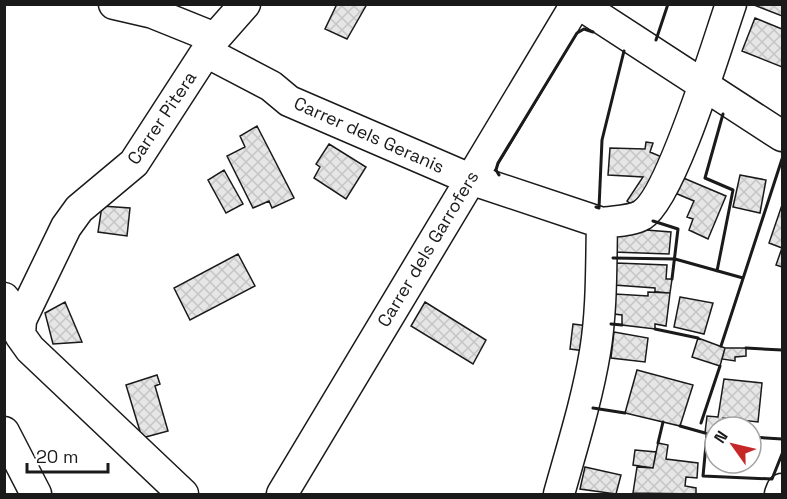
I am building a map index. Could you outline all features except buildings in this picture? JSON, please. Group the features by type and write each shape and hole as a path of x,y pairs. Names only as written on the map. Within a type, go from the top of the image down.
{"street":[{"name":"Carrer dels Geranis","path":"114,4 153,9 211,45 289,101 470,179 602,223"},
{"name":"Carrer Pitera","path":"13,309 79,209 134,164 211,45 245,4"},
{"path":"577,4 783,136"},
{"name":"Carrer dels Garrofers","path":"282,495 577,4"},
{"path":"559,495 580,419 595,349 601,287 602,223 641,216 654,204 678,155 731,4"},
{"path":"13,309 20,335 30,349 183,495"},
{"path":"4,432 36,495"},
{"path":"780,495 783,489"}],"wall":[{"path":"656,40 668,4"},
{"path":"499,175 496,170 498,163 577,33 584,29 593,32"},
{"path":"596,207 599,208 602,140 624,51"},
{"path":"717,271 733,190 705,178 723,114"},
{"path":"721,346 782,159"},
{"path":"653,221 678,229 672,279"},
{"path":"613,258 675,259 743,278"},
{"path":"611,324 622,325"},
{"path":"655,329 698,338"},
{"path":"746,348 782,350"},
{"path":"701,423 720,366"},
{"path":"593,408 625,413"},
{"path":"658,443 663,422"},
{"path":"680,426 703,432"},
{"path":"763,438 782,439"},
{"path":"772,479 782,454"},
{"path":"703,475 772,479"}]}
